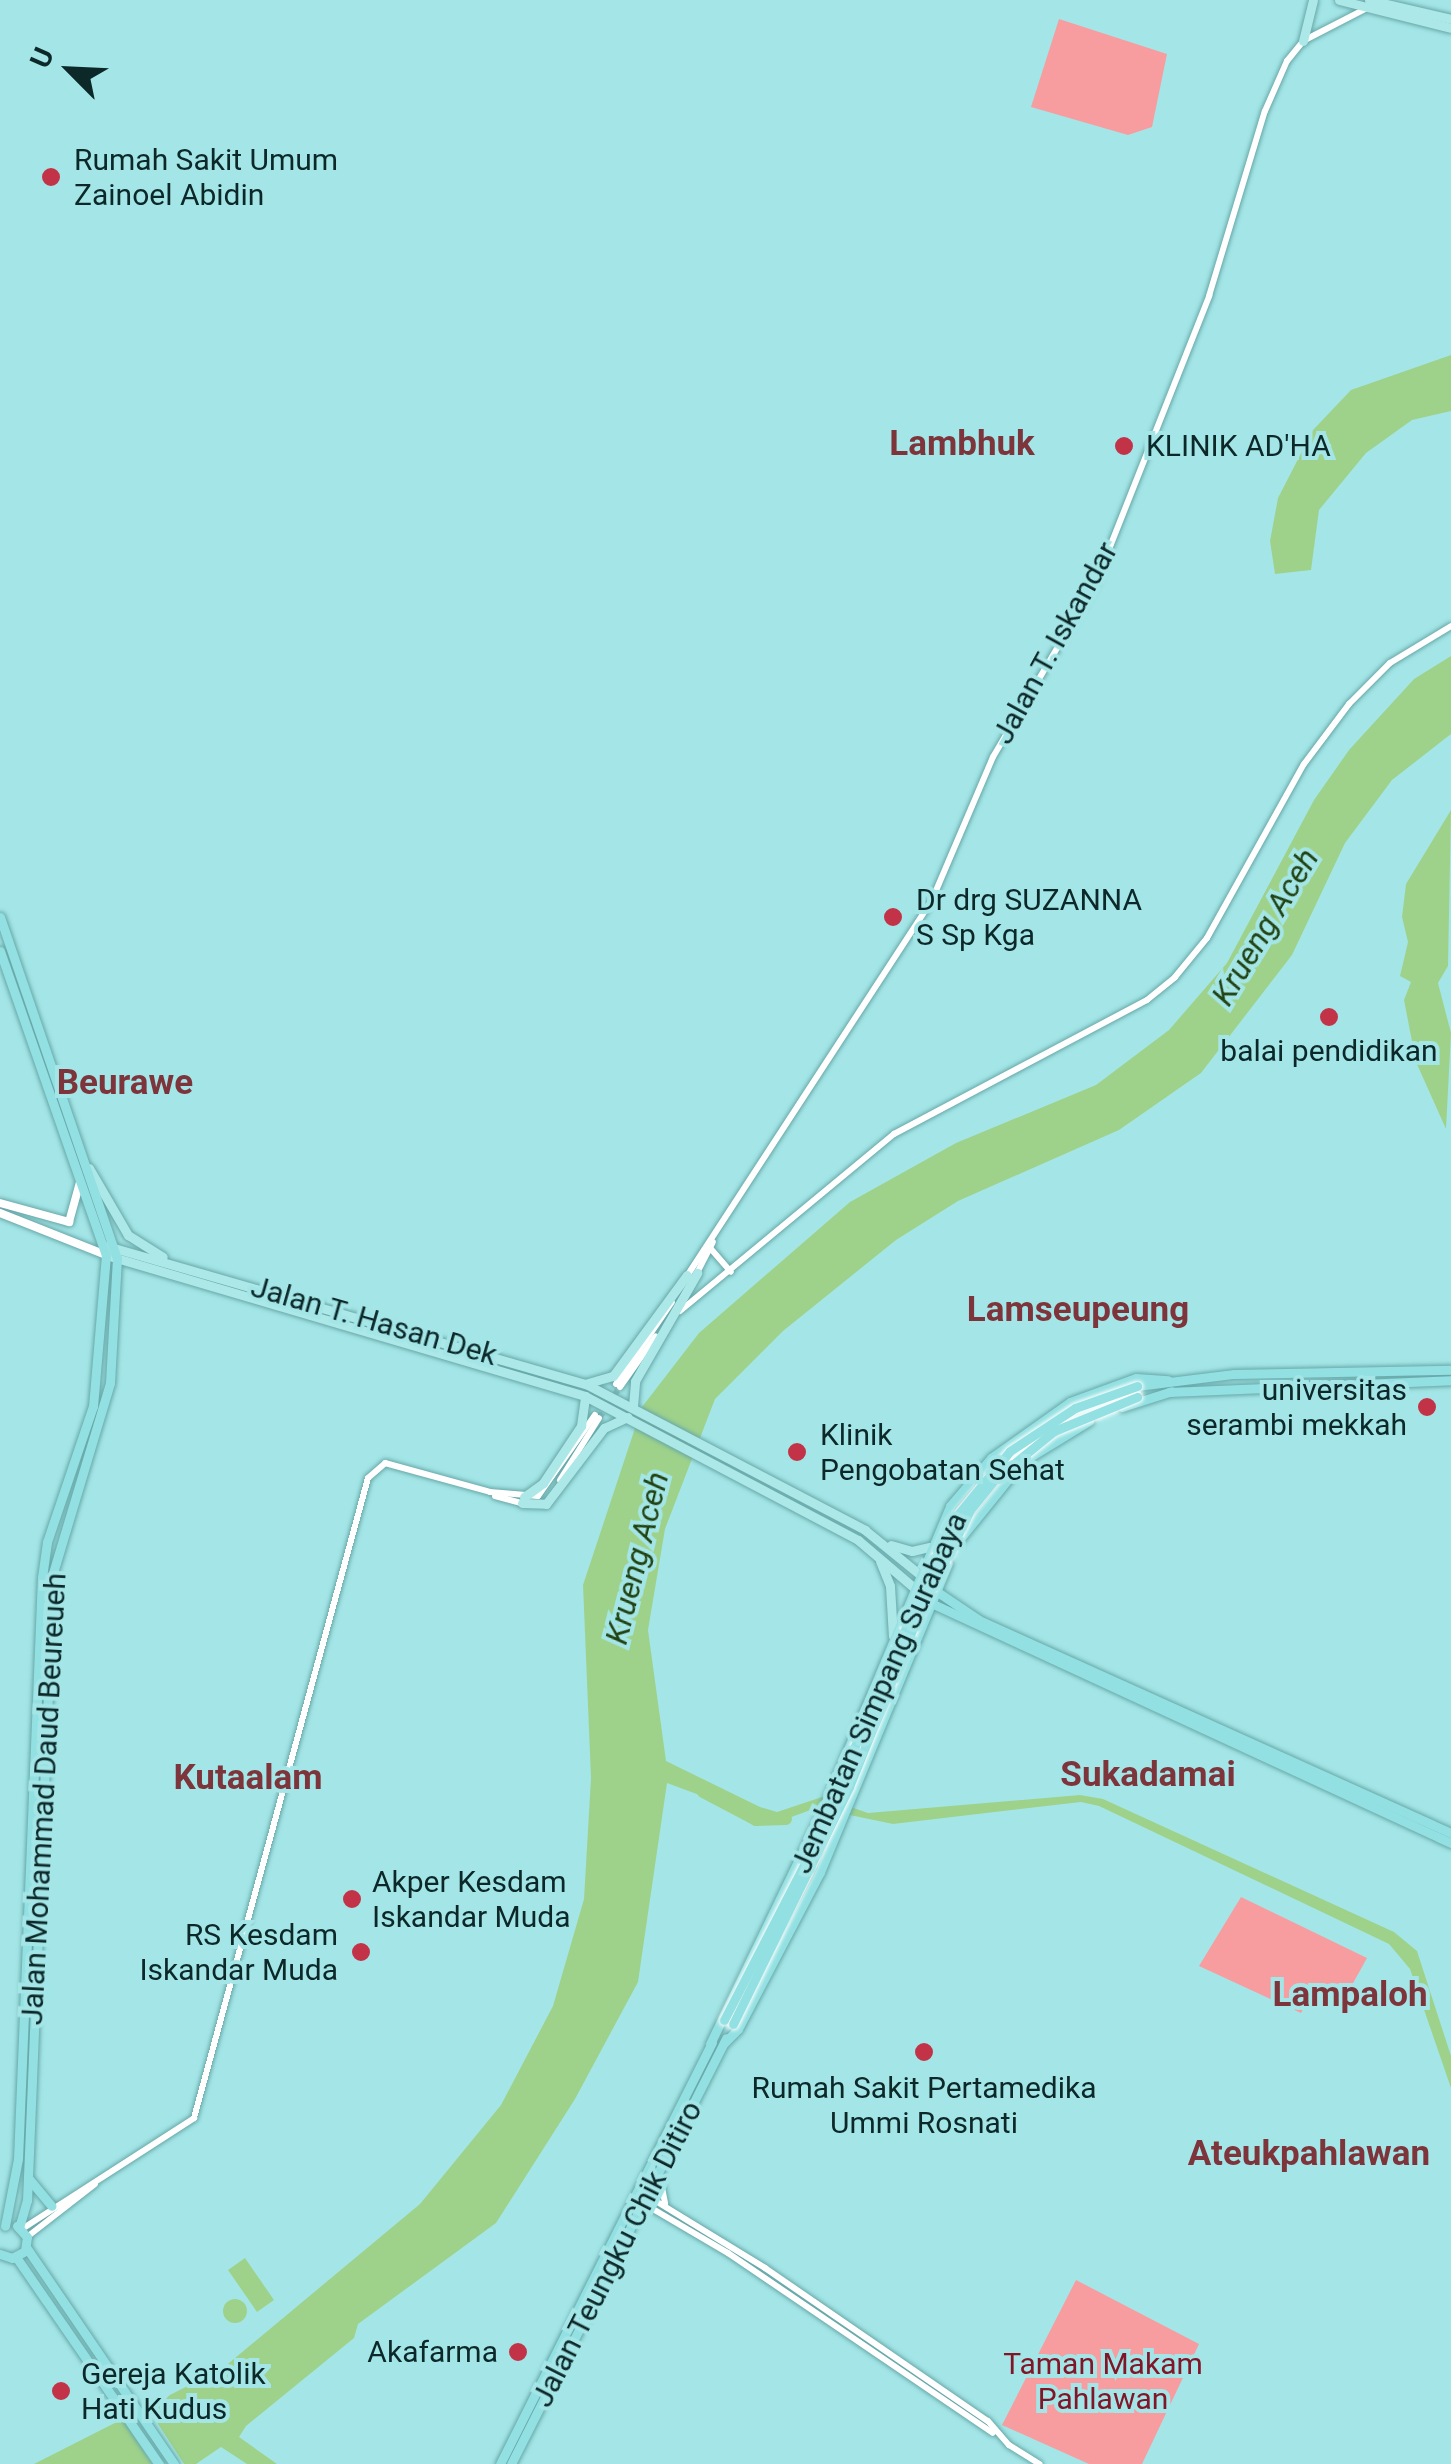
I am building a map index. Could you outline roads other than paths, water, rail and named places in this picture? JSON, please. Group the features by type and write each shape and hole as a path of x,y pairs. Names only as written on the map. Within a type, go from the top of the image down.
{"highway":[{"name":"Jalan Mohammad Daud Beureueh","path":"0,918 85,1161 111,1252 110,1383 54,1573 23,2235"},
{"name":"Jalan Mohammad Daud Beureueh","path":"0,952 80,1177 111,1252 93,1406 47,1542 42,1577 18,2159 2,2228"},
{"path":"892,1636 930,1547 966,1484 1020,1432 1101,1389 1136,1378 1450,1375"},
{"path":"1137,1392 1450,1375"},
{"path":"1137,1392 1168,1380"},
{"name":"Jalan Teungku Chik Ditiro","path":"724,2043 742,2022 841,1824 936,1591 975,1514 1022,1462 1082,1424 1172,1391"},
{"name":"Jembatan Simpang Surabaya","path":"729,2022 804,1865 960,1510 987,1473 1048,1424 1137,1392"},
{"path":"936,1591 979,1620 1394,1810 1451,1843"},
{"path":"931,1603 1451,1833"},
{"name":"Jalan Teungku Chik Ditiro","path":"511,2464 820,1818 892,1636"},
{"name":"Jalan Teungku Chik Ditiro","path":"500,2464 640,2197 659,2171 724,2043 729,2022"},
{"name":"Jalan Teungku Chik Ditiro","path":"710,2044 729,2022"},
{"path":"28,2177 52,2206"},
{"path":"2,2228 23,2235 174,2464"},
{"path":"16,2257 23,2235"},
{"path":"0,2254 16,2257 160,2464"}],"main road":[{"path":"1303,41 1313,0"},
{"path":"1339,0 1451,28"},
{"path":"1416,0 1425,13"},
{"path":"1367,4 1386,2 1451,19"},
{"path":"85,1161 128,1235 170,1262"},
{"path":"0,1203 70,1222 80,1177"},
{"path":"0,1213 111,1252"},
{"name":"Jalan T. Hasan Dek","path":"111,1252 170,1262 586,1384 633,1413"},
{"name":"Jalan T. Hasan Dek","path":"111,1252 633,1413"},
{"path":"633,1413 635,1381 680,1312 694,1272"},
{"path":"586,1384 614,1376 694,1272"},
{"path":"523,1500 543,1483 581,1426 585,1396"},
{"path":"523,1500 546,1504 604,1428 633,1413"},
{"path":"633,1413 884,1543 912,1551 930,1547"},
{"path":"821,1513 931,1603"},
{"path":"884,1543 936,1591"},
{"path":"877,1555 890,1586 892,1636"},
{"path":"113,2394 124,2388"}],"street":[{"path":"1303,41 1367,4"},
{"name":"Jalan T. Iskandar","path":"710,1245 932,900 993,757 1096,582 1224,256 1265,110 1303,41"},
{"path":"680,1312 918,1118 1146,1000 1176,977 1206,938 1301,770 1349,704 1390,663 1451,626"},
{"path":"710,1245 727,1270"},
{"path":"618,1386 710,1245"},
{"path":"694,1272 710,1245"},
{"path":"694,1272 727,1270"},
{"path":"23,2235 194,2118 368,1478 385,1464 523,1500 543,1493 597,1417"},
{"path":"659,2171 666,2206"},
{"path":"23,2235 52,2206 96,2183"},
{"path":"640,2197 666,2206 988,2421 994,2433"},
{"path":"640,2197 728,2253 981,2431 994,2433 1040,2464"}],"water":[{"path":"1451,355 1451,411 1412,420 1366,453 1319,510 1311,570 1275,574 1270,541 1278,498 1313,430 1351,390"},
{"name":"Krueng Aceh","path":"1451,656 1451,734 1392,780 1345,843 1292,955 1201,1073 1119,1130 958,1201 896,1240 783,1331 715,1399 665,1529 648,1630 666,1761 760,1807 777,1812 822,1797 868,1813 1080,1795 1103,1799 1394,1932 1417,1951 1451,2056 1451,2088 1410,1969 1389,1944 1099,1806 1081,1802 893,1824 816,1808 775,1823 667,1783 638,1982 575,2099 496,2223 358,2324 354,2338 246,2426 239,2437 277,2464 247,2464 221,2447 196,2464 34,2464 223,2368 420,2204 501,2105 553,2006 584,1899 591,1778 583,1585 642,1407 699,1333 850,1202 956,1143 1096,1085 1169,1030 1227,963 1314,800 1349,750 1414,679"},
{"path":"1451,810 1448,966 1438,983 1451,1033 1446,1129 1416,1062 1404,1000 1411,982 1400,976 1408,942 1402,917 1406,884"},
{"path":"245,2258 274,2300 257,2312 228,2270"},
{"path":"235,2299 244,2302 244,2320 235,2323 226,2320 223,2311 226,2302"}],"waterway":[{"path":"703,1792 756,1820 786,1819"}],"tunnel":[{"path":"599,1418 620,1387"}],"place":[{"name":"Rumah Sakit Umum Zainoel Abidin","path":"51,177"},
{"name":"KLINIK AD'HA","path":"1124,446"},
{"name":"Dr drg SUZANNA S Sp Kga","path":"893,917"},
{"name":"balai pendidikan","path":"1329,1017"},
{"name":"universitas serambi mekkah","path":"1427,1407"},
{"name":"Klinik Pengobatan Sehat","path":"797,1452"},
{"name":"Akper Kesdam Iskandar Muda","path":"352,1899"},
{"name":"RS Kesdam Iskandar Muda","path":"361,1952"},
{"name":"Rumah Sakit Pertamedika Ummi Rosnati","path":"924,2052"},
{"name":"Akafarma","path":"518,2352"},
{"name":"Gereja Katolik Hati Kudus","path":"61,2391"}],"district":[{"name":"Lambhuk","path":"962,444"},
{"name":"Beurawe","path":"125,1083"},
{"name":"Lamseupeung","path":"1078,1310"},
{"name":"Sukadamai","path":"1148,1775"},
{"name":"Kutaalam","path":"248,1778"},
{"name":"Lampaloh","path":"1350,1995"},
{"name":"Ateukpahlawan","path":"1309,2154"}],"park label":[{"name":"Taman Makam Pahlawan","path":"1103,2381"}]}
